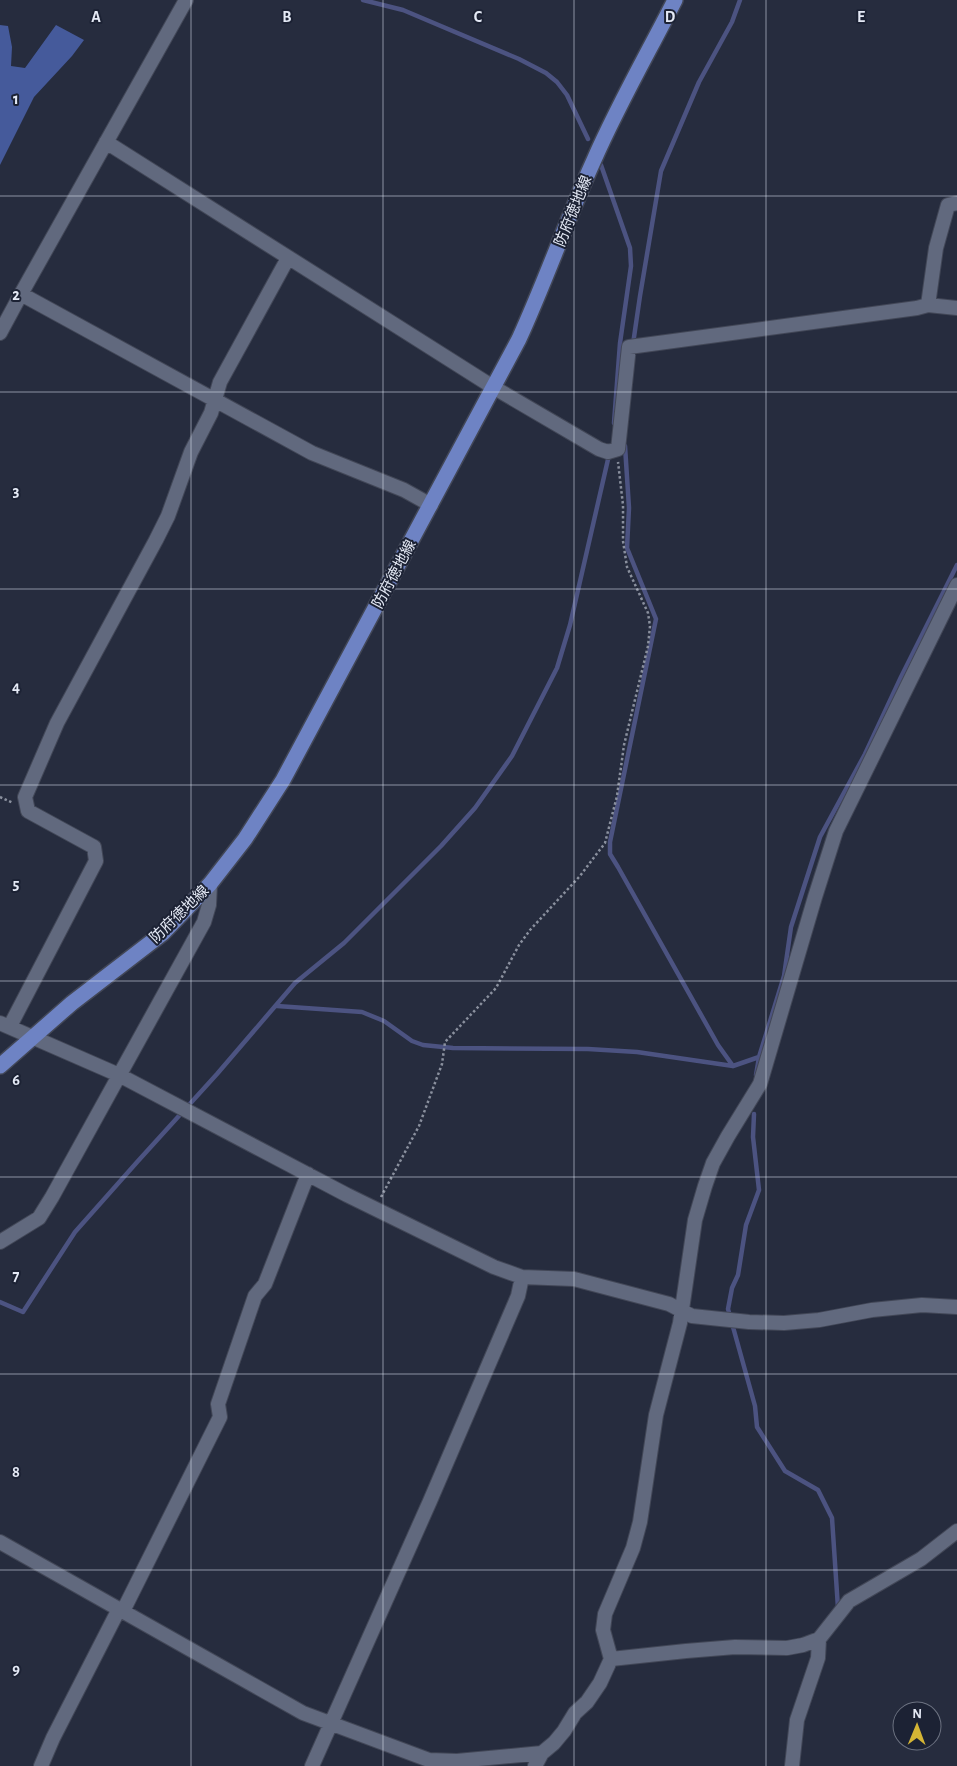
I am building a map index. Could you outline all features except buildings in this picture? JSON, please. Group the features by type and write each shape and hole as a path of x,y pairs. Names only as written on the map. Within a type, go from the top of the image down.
{"main road":[{"name":"防府徳地線","path":"0,1066 72,1003 163,933 210,884 245,840 283,780 519,340 604,138 675,0"}],"street":[{"path":"0,333 186,0"},
{"path":"106,142 493,388 599,449 608,452 618,449 628,347 928,305 957,308"},
{"path":"928,305 936,248 948,205 957,203"},
{"path":"288,258 220,382 211,412 191,452 168,516 57,723 25,798 28,811 94,847 96,861 5,1024 119,1075 375,1209 494,1267 522,1277 574,1279 669,1304 692,1316 749,1322 784,1324 819,1320 872,1310 922,1305 957,1307"},
{"path":"21,294 312,452 404,490 431,505"},
{"path":"535,1766 542,1753 559,1737 575,1713 592,1696 611,1659 603,1630 605,1614 633,1548 640,1522 656,1415 682,1311 695,1220 705,1186 713,1163 760,1084 836,831 957,585"},
{"path":"0,1242 39,1218 204,922 209,905 210,884"},
{"path":"41,1766 53,1738 217,1425 220,1417 218,1404 255,1296 265,1284 308,1174"},
{"path":"312,1766 518,1296 522,1277"},
{"path":"611,1659 735,1647 787,1648 803,1645 819,1638 849,1601 921,1559 957,1531"},
{"path":"0,1542 303,1713 429,1760 457,1761 508,1758 542,1753"},
{"path":"792,1766 797,1720 818,1658 819,1638"}],"path":[{"path":"375,1209 419,1126 442,1064 445,1042 496,988 530,930 580,876 605,843 617,796 624,745 648,646 650,626 648,614 627,567 620,475 617,456 614,451"}],"shaded area":[{"path":"0,25 8,26 12,47 11,66 25,68 56,25 84,40 72,56 34,97 0,165"}],"waterway":[{"path":"363,0 403,10 519,59 546,73 557,82 567,95 588,139"},
{"path":"633,344 661,171 699,82 732,22 740,0"},
{"path":"601,165 630,248 631,266 620,343 614,423"},
{"path":"625,446 629,508 627,548 656,619 610,842 610,854 718,1045 733,1066"},
{"path":"0,1302 23,1312 75,1232 217,1074 295,983 344,943 441,846 475,808 512,756 557,668 570,625 609,455"},
{"path":"756,1075 759,1057 784,976 791,927 820,837 865,754 957,565"},
{"path":"277,1006 362,1012 384,1021 412,1041 423,1045 453,1048 588,1049 637,1052 733,1066 759,1057"},
{"path":"754,1114 753,1137 759,1190 746,1225 738,1275 732,1288 728,1309 755,1406 757,1427 785,1471 818,1490 832,1518 838,1608"}]}
